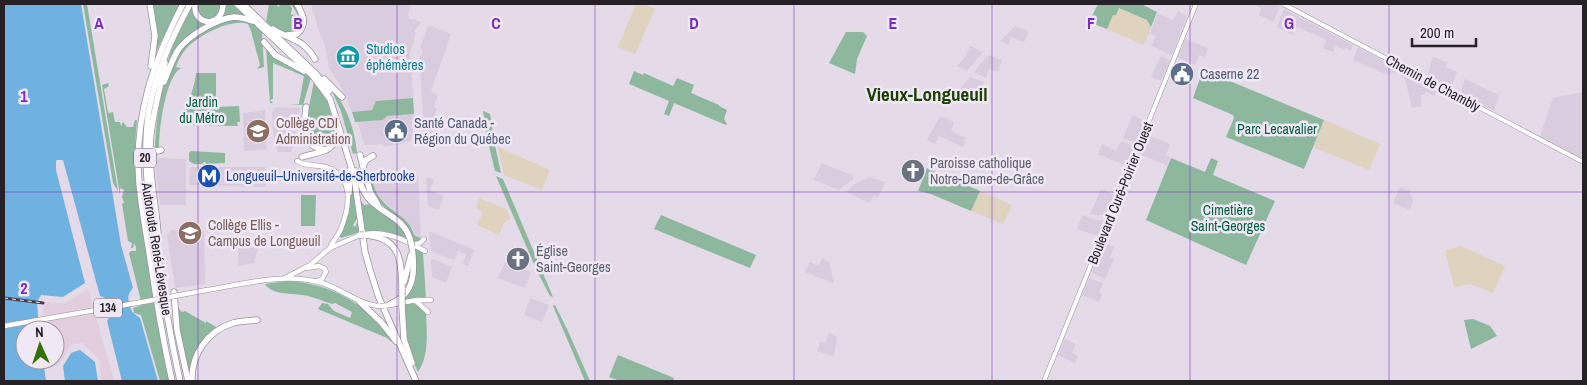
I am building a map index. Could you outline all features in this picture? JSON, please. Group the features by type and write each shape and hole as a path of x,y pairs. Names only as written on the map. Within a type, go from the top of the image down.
{"highway":[{"path":"148,85 155,40 150,4"},
{"name":"Autoroute René-Lévesque","path":"172,381 158,312 139,184 140,130 148,85 162,47 183,4"},
{"name":"Autoroute René-Lévesque","path":"180,381 160,272 148,192 146,142 152,99 161,65 168,46 190,4"},
{"path":"195,4 198,16 202,20 209,21 220,16 223,4"},
{"path":"238,4 326,85 334,100 348,152"},
{"path":"244,4 312,73 320,84 329,98 364,193 372,203 379,206 401,223 412,243 414,270 412,283 402,297 385,305"},
{"path":"284,35 295,34 303,26 304,18 296,4"},
{"path":"159,91 178,51 190,37 231,18 240,17 255,21"},
{"path":"265,26 303,44 315,59"},
{"path":"264,42 275,55 303,71 312,73 328,82 342,96"},
{"path":"160,272 157,221 151,172 152,130 168,46"},
{"path":"306,107 305,132 307,140 314,148 326,150"},
{"path":"300,159 326,150 336,142 340,128"},
{"path":"152,130 154,161"},
{"path":"153,150 161,150"},
{"path":"360,155 370,191 379,206"},
{"path":"363,166 366,160 373,156"},
{"path":"349,193 352,163"},
{"path":"352,163 368,265 376,290 401,350"},
{"path":"363,235 384,240 396,250 401,265 405,344 412,369"},
{"path":"402,289 410,261 412,243"},
{"path":"174,292 178,332 188,381"},
{"path":"360,302 382,324 401,350 417,380"},
{"path":"192,381 195,358 208,338 229,325 256,320"}],"main road":[{"name":"Boulevard Curé-Poirier Ouest","path":"1044,381 1196,4"},
{"name":"Chemin de Chambly","path":"1283,4 1583,162"},
{"path":"300,159 308,166 327,167 332,170 345,182 349,193 344,220 330,248"},
{"path":"330,248 363,235 384,234 412,243 425,251"},
{"path":"412,243 420,243 424,239"},
{"name":"134","path":"285,278 307,267 330,248"},
{"path":"319,266 326,269 326,273 324,277 313,281 304,274 307,267 319,266"},
{"name":"134","path":"4,326 285,278 313,281 338,289 360,302"},
{"path":"416,300 428,312"},
{"path":"360,302 395,305 416,300 430,300"}],"shaded area":[{"path":"311,4 410,4 408,16 410,19 421,22 414,32 416,33 409,56 411,58 413,98 376,101 372,110 352,112 343,90 329,68 325,45"},
{"path":"636,4 645,4 655,9 635,54 618,47"},
{"path":"1253,4 1275,4 1280,6 1273,22 1259,15 1261,8"},
{"path":"1118,8 1148,20 1151,27 1144,45 1107,29"},
{"path":"1284,9 1353,45 1351,51 1345,48 1344,50 1336,45 1333,52 1323,48 1326,40 1297,27 1293,35 1278,28 1277,26"},
{"path":"1178,11 1187,16 1172,55 1151,46 1156,36 1150,33 1158,13 1173,21"},
{"path":"428,25 451,34 431,91 438,95 434,107 437,109 432,123 437,125 433,135 436,136 435,140 431,139 429,145 425,143 419,56 422,55 422,50 420,49"},
{"path":"1015,26 1029,32 1024,42 1011,37 1008,45 1000,41"},
{"path":"1185,39 1208,48 1205,57 1199,55 1195,65 1177,57"},
{"path":"970,46 983,52 967,71 957,66 966,56"},
{"path":"1358,47 1397,68 1397,72 1388,75 1353,60"},
{"path":"988,55 1002,60 998,72 989,69 986,78 974,72"},
{"path":"1161,56 1170,61 1161,81 1151,77"},
{"path":"1433,57 1448,62 1446,67 1457,72 1451,89 1427,77"},
{"path":"1405,73 1437,89 1434,96 1426,92 1424,95 1421,95 1421,106 1412,108"},
{"path":"970,77 984,82 980,90 973,88 969,97 958,91"},
{"path":"1465,79 1499,95 1494,111 1460,94"},
{"path":"1583,92 1583,159 1540,136 1553,98"},
{"path":"277,107 300,108 291,152 278,152 274,144 272,112"},
{"path":"265,110 266,150 244,151 243,113"},
{"path":"414,114 413,138 409,142 384,147 383,144 365,145 357,121 383,120 387,116"},
{"path":"1133,115 1145,122 1136,143 1123,138"},
{"path":"940,116 954,122 951,131 966,138 963,147 939,136 935,144 927,140"},
{"path":"1324,120 1380,144 1369,170 1313,147"},
{"path":"1147,135 1170,144 1166,155 1170,157 1167,165 1139,154"},
{"path":"1121,141 1135,147 1127,166 1098,154 1102,144 1116,151"},
{"path":"498,147 550,170 542,190 504,175"},
{"path":"159,158 186,159 186,205 160,205 155,164"},
{"path":"822,163 853,176 853,179 839,190 814,180"},
{"path":"190,167 265,167 266,187 189,185"},
{"path":"370,172 418,174 421,239 414,235 413,229 404,219 380,198 374,187"},
{"path":"428,177 434,180 430,190 444,196 439,210 428,206 426,179"},
{"path":"870,177 885,182 878,198 873,196 870,203 846,192 853,185"},
{"path":"1400,187 1410,191 1413,202 1409,210 1393,203"},
{"path":"1101,189 1116,197 1108,215 1090,214"},
{"path":"980,191 1012,205 1003,224 971,211"},
{"path":"479,198 506,209 511,219 504,222 499,235 477,225 483,212 476,208"},
{"path":"1082,215 1096,220 1105,220 1099,236 1077,229"},
{"path":"171,230 204,231 205,284 175,288 167,235"},
{"path":"429,231 474,250 468,266 463,264 466,254 458,251 454,260 432,252"},
{"path":"239,240 260,240 254,263 238,266"},
{"path":"1104,243 1114,247 1110,257 1114,259 1105,279 1091,272"},
{"path":"1461,246 1505,266 1493,293 1470,284 1454,287 1445,250"},
{"path":"822,258 829,262 834,283 805,272 810,262 819,266"},
{"path":"433,259 452,267 446,283 432,277 431,260"},
{"path":"505,262 531,272 525,288 498,278"},
{"path":"1089,278 1103,283 1099,293 1102,294 1099,302 1082,295"},
{"path":"88,289 114,381 101,381 99,359 82,343 71,344 65,354 65,320 44,320 43,306 46,302 65,303"},
{"path":"530,298 549,305 542,322 524,315"},
{"path":"829,333 837,337 834,357 817,351 820,342 825,343"},
{"path":"1065,339 1076,344 1072,353 1078,356 1075,363 1058,355"}],"green space":[{"path":"83,4 87,4 118,191 113,183"},
{"path":"151,4 180,4 156,52 155,51"},
{"path":"196,4 222,4 220,14 209,20 200,16"},
{"path":"224,4 233,4 247,16 233,16 192,35 164,74 172,47 192,7 198,18 215,21"},
{"path":"269,4 275,4 279,7 280,4 289,4 292,8 291,14 299,17 291,4 295,4 302,20 299,30 286,33 266,22"},
{"path":"1098,4 1141,4 1157,12 1151,27 1147,20 1119,8 1116,15 1113,15 1107,29 1089,22"},
{"path":"235,18 252,23 262,32 264,67 257,69 260,65 248,24 241,23 224,26 198,39 185,50 176,67 181,68 175,73 167,93 160,129 159,148 155,148 162,92 172,63 179,51 187,42 203,31 216,24"},
{"path":"846,32 863,32 867,36 857,59 855,74 829,63"},
{"path":"266,48 311,78 303,105 289,104 299,104 304,76 273,63 273,99 270,100 273,103 270,103"},
{"name":"Parc Lecavalier","path":"1203,70 1324,120 1304,169 1226,137 1234,118 1233,115 1193,98"},
{"path":"634,71 643,75 644,73 673,86 677,78 694,85 691,93 727,110 724,119 727,124 674,103 669,116 664,114 669,101 629,84"},
{"name":"Jardin du Métro","path":"196,73 216,73 216,107 239,106 240,122 237,122 238,126 183,125"},
{"path":"314,81 327,101 333,120 331,122 335,126 334,140 328,146 322,147 312,144 307,134 308,112"},
{"path":"108,83 109,86 104,89 108,112 113,112 115,122 120,122 121,126 123,122 127,127 133,127 135,120 137,120 135,155 139,206 169,381 160,381 141,315 134,313 133,308 142,305 129,253 136,251 136,247 134,243 133,248 131,248 132,243 128,241 122,204 124,203 122,197 124,190 120,188 120,195 102,85"},
{"path":"331,89 346,110 357,153 353,154 341,111"},
{"path":"413,98 414,114 387,116 383,120 355,122 352,112 372,110 376,101"},
{"path":"483,111 490,114 501,173 495,171"},
{"path":"191,151 225,153 225,163 206,164 204,162 202,164 194,164 189,161 189,153"},
{"name":"Cimetière Saint-Georges","path":"1171,158 1205,172 1211,158 1218,161 1213,175 1275,201 1246,265 1146,220"},
{"path":"927,168 980,191 971,211 931,194 918,191"},
{"path":"368,172 370,172 375,189 384,203 404,219 414,235 422,239 413,242 399,219 376,200"},
{"path":"496,176 503,179 553,297 550,296 537,271"},
{"path":"352,177 358,217 353,225 355,227 358,221 360,232 341,238 349,209"},
{"path":"301,195 316,195 315,226 301,226"},
{"path":"360,199 364,205 370,204 391,218 407,238 382,231 363,231"},
{"path":"661,215 756,255 750,268 654,229"},
{"path":"414,247 423,253 426,299 404,301 410,292"},
{"path":"287,281 303,282 318,286 348,298 374,318 393,343 387,338 318,309 322,303 328,304 334,311 350,318 352,312 335,303 332,304 313,297 277,292 268,288 265,284"},
{"path":"404,304 416,304 426,314 426,352 418,372 409,348 405,322"},
{"path":"555,305 590,381 585,381 553,306"},
{"path":"178,308 182,312 185,311 218,328 203,345 191,381 180,335"},
{"path":"1473,319 1490,326 1497,336 1471,349 1464,320"},
{"path":"618,355 674,378 673,381 620,381 609,377"}],"water":[{"path":"4,4 81,4 121,245 133,288 128,297 129,302 132,312 140,318 158,381 122,381 107,321 111,315 109,306 107,301 100,296 63,160 57,160 56,170 85,283 63,297 41,295 37,302 38,320 15,320 15,370 44,370 46,381 4,381"},
{"path":"80,350 95,362 98,381 65,381 65,363 71,353"}],"railway":[{"path":"4,298 43,303"}],"place":[{"name":"Studios éphémères","path":"348,57"},
{"name":"Caserne 22","path":"1182,74"},
{"name":"Collège CDI Administration","path":"258,131"},
{"name":"Santé Canada - Région du Québec","path":"396,131"},
{"name":"Paroisse catholique Notre-Dame-de-Grâce","path":"913,171"},
{"name":"Longueuil–Université-de-Sherbrooke","path":"209,176"},
{"name":"Collège Ellis - Campus de Longueuil","path":"190,233"},
{"name":"Église Saint-Georges","path":"518,259"}],"district":[{"name":"Vieux-Longueuil","path":"927,94"}]}
